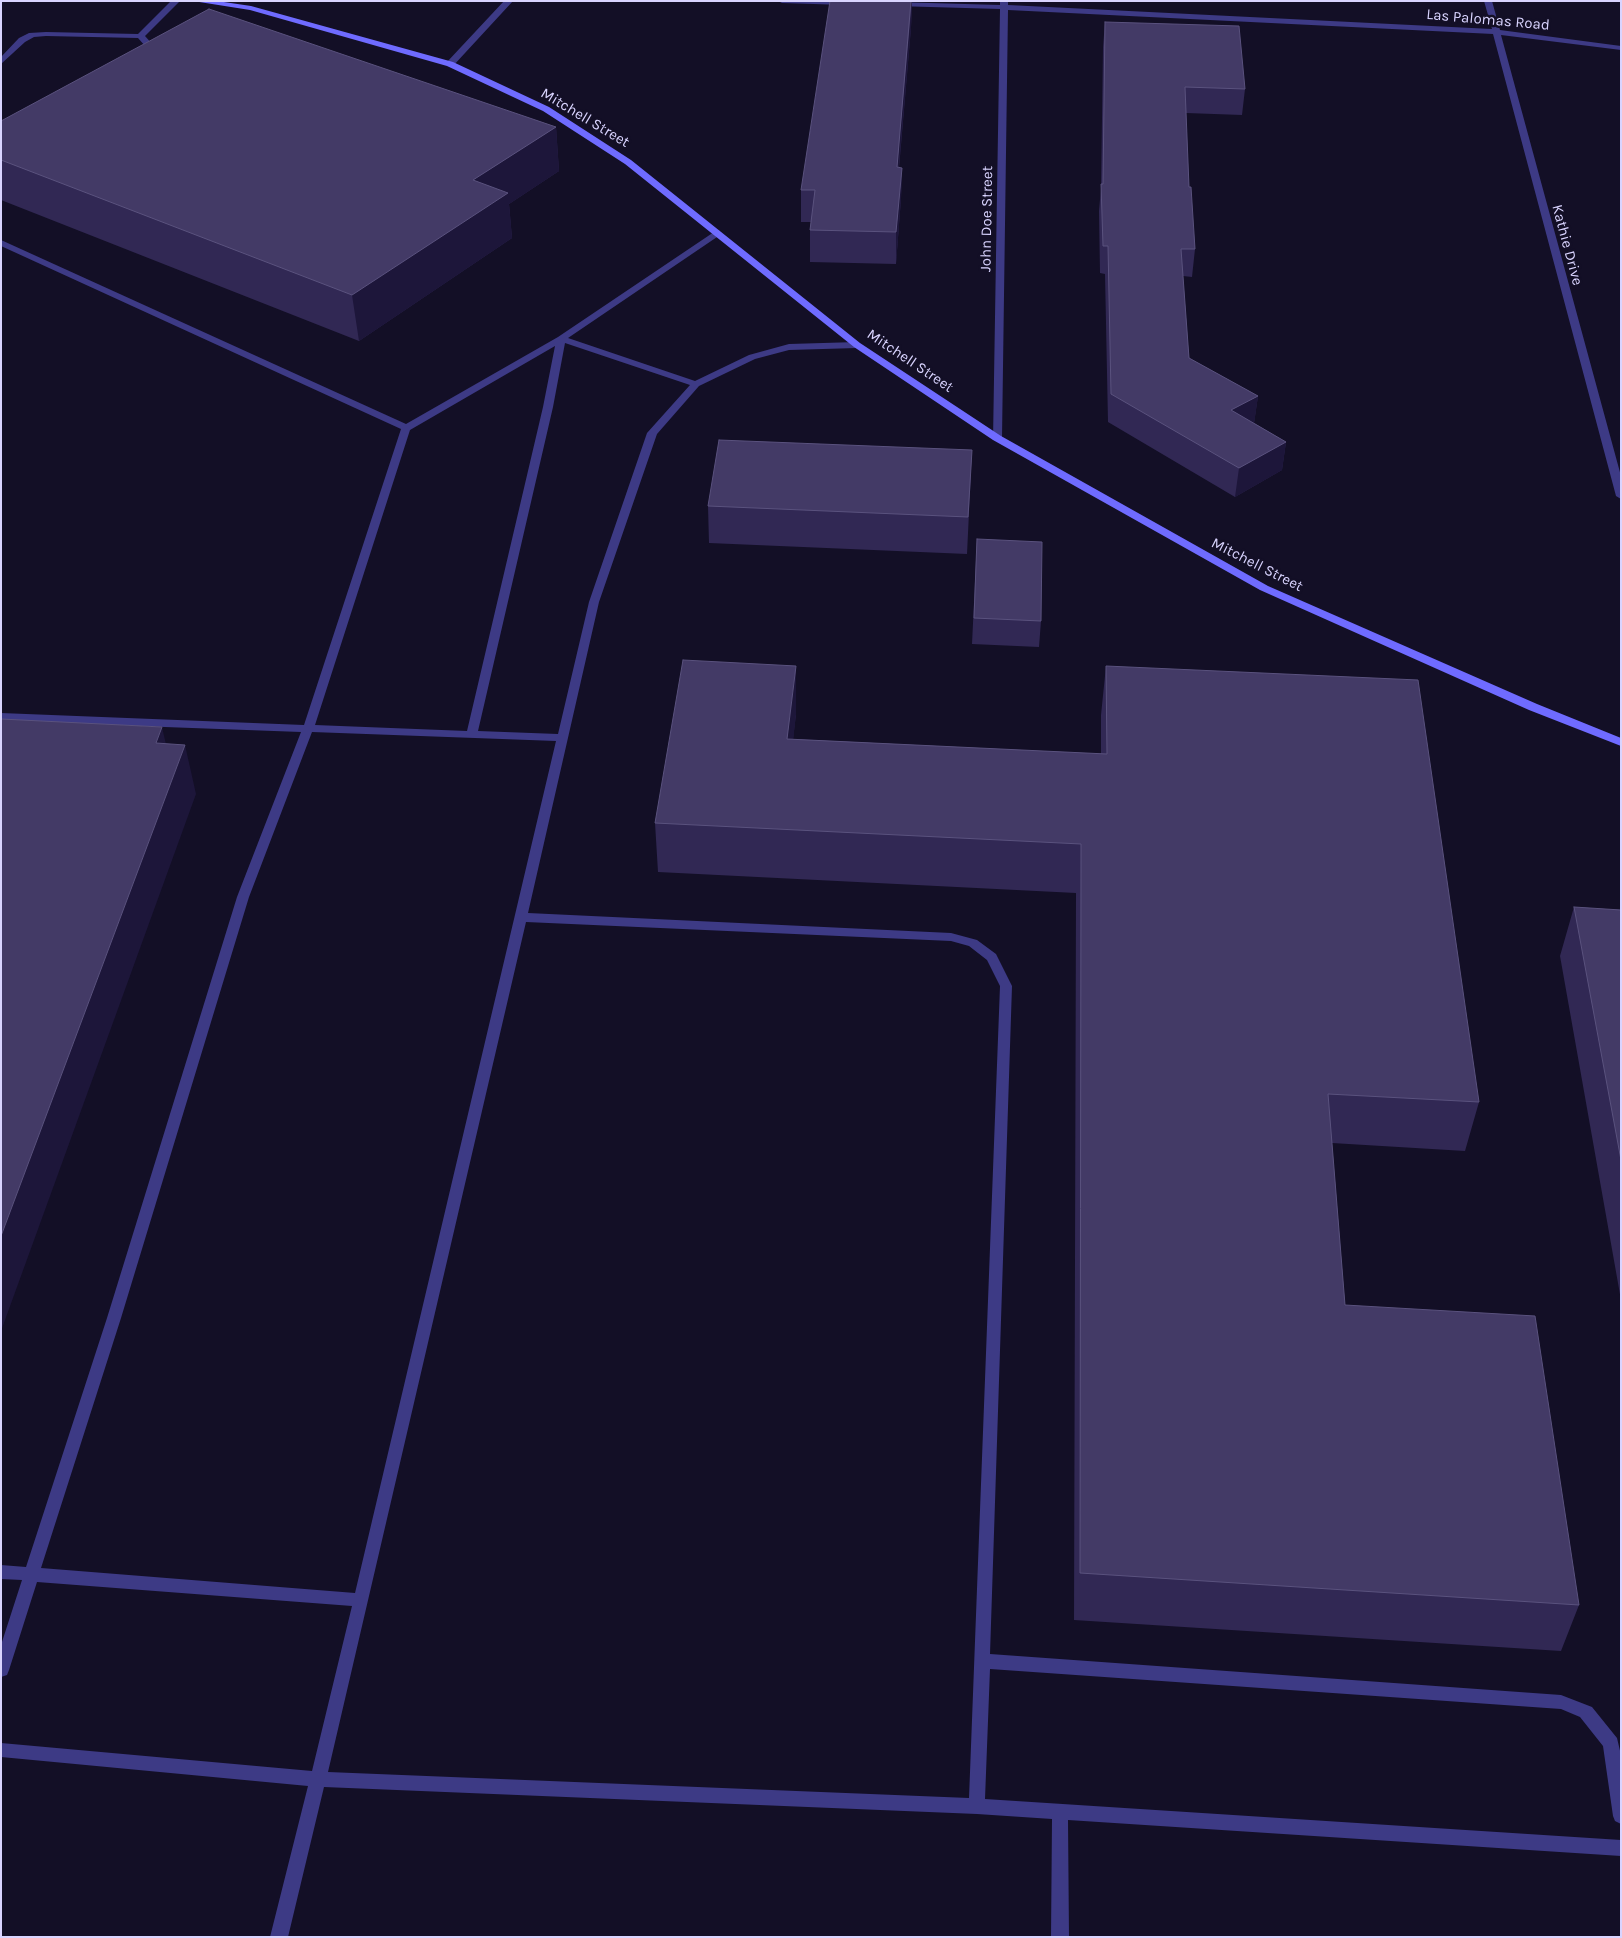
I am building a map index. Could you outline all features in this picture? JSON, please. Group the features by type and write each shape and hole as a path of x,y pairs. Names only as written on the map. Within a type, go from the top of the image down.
{"street":[{"path":"140,36 176,1"},
{"name":"Mitchell Street","path":"197,1 251,8 450,64 546,109 628,162 857,345 997,438 1264,588 1533,707 1621,742"},
{"path":"450,64 508,1"},
{"path":"782,1 850,3"},
{"name":"Kathie Drive","path":"1488,1 1621,496"},
{"name":"Las Palomas Road","path":"888,4 1004,4 1496,32 1621,48"},
{"name":"John Doe Street","path":"997,438 1004,4"},
{"path":"1,62 15,46 32,35 140,36 150,46 151,53 144,60"},
{"path":"1,1670 114,1318 243,897 308,729 406,428 561,339 717,232"},
{"path":"1,243 406,428"},
{"path":"561,339 696,384"},
{"path":"472,734 548,407 561,339"},
{"path":"279,1937 362,1600 594,602 652,433 696,384 752,357 789,347 857,345"},
{"path":"1,717 563,738"},
{"path":"520,917 950,937 973,943 992,956 1006,986 977,1806"},
{"path":"1,1572 362,1600"},
{"path":"982,1660 1561,1702 1586,1712 1611,1743 1621,1816"},
{"path":"1,1750 319,1779 977,1806 1621,1848"},
{"path":"1060,1812 1060,1937"}],"building":[{"path":"830,1 911,1 897,167 902,168 896,232 810,230 815,190 801,190"},
{"path":"209,9 556,127 473,180 508,193 352,295 1,160 1,121"},
{"path":"1105,22 1239,26 1245,89 1185,87 1189,187 1191,187 1195,249 1181,249 1189,358 1258,396 1231,410 1286,442 1239,468 1111,394 1108,246 1103,246 1101,184 1103,184"},
{"path":"719,440 972,450 968,517 708,506"},
{"path":"977,539 1042,542 1041,621 974,618"},
{"path":"683,660 796,666 787,739 1107,754 1106,666 1418,680 1479,1102 1328,1094 1345,1305 1535,1316 1579,1605 1080,1573 1081,844 655,823"},
{"path":"1,719 162,727 156,743 185,745 1,1236"},
{"path":"1574,907 1621,910 1621,1160"}]}
